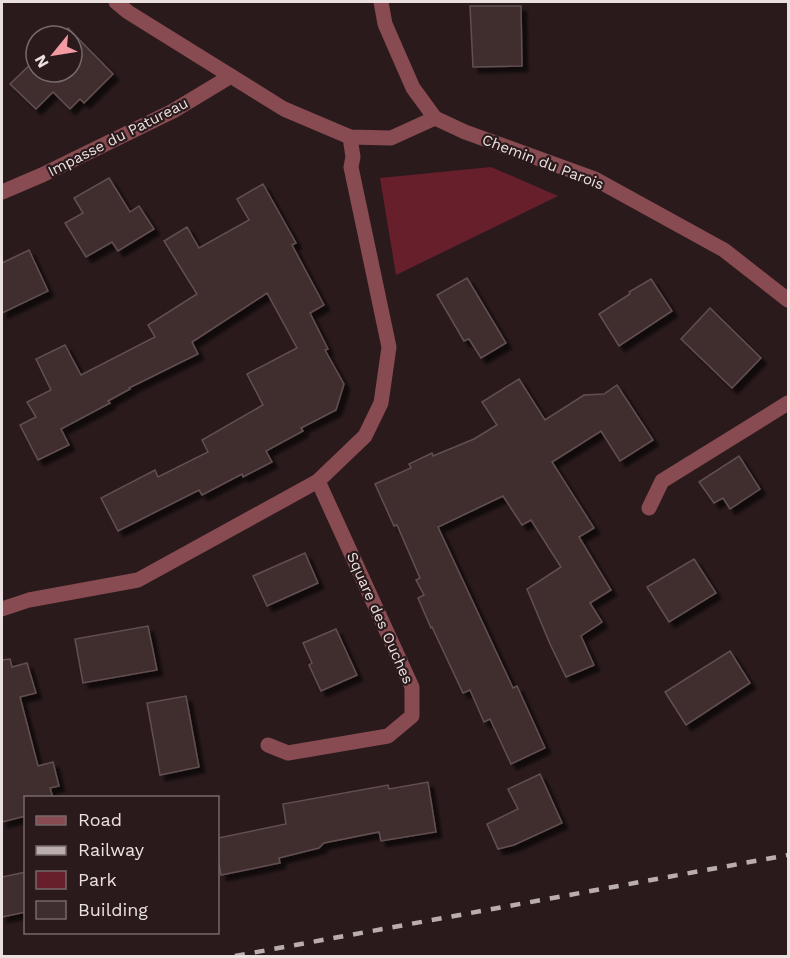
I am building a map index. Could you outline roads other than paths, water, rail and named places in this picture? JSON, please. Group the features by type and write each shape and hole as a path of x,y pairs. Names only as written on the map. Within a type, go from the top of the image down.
{"street":[{"path":"116,2 128,12 284,109 350,137 391,138 435,118"},
{"name":"Chemin du Parois","path":"381,2 385,24 413,88 435,118 465,132 595,178 724,250 789,300"},
{"name":"Impasse du Patureau","path":"2,192 42,176 173,111 231,76"},
{"path":"2,609 29,600 138,580 318,481 365,436 381,403 389,347 351,167 350,137"},
{"path":"649,508 662,481 789,403"},
{"name":"Square des Ouches","path":"268,745 288,753 388,736 412,716 412,687 318,481"}],"railway":[{"path":"235,956 788,855"}]}
